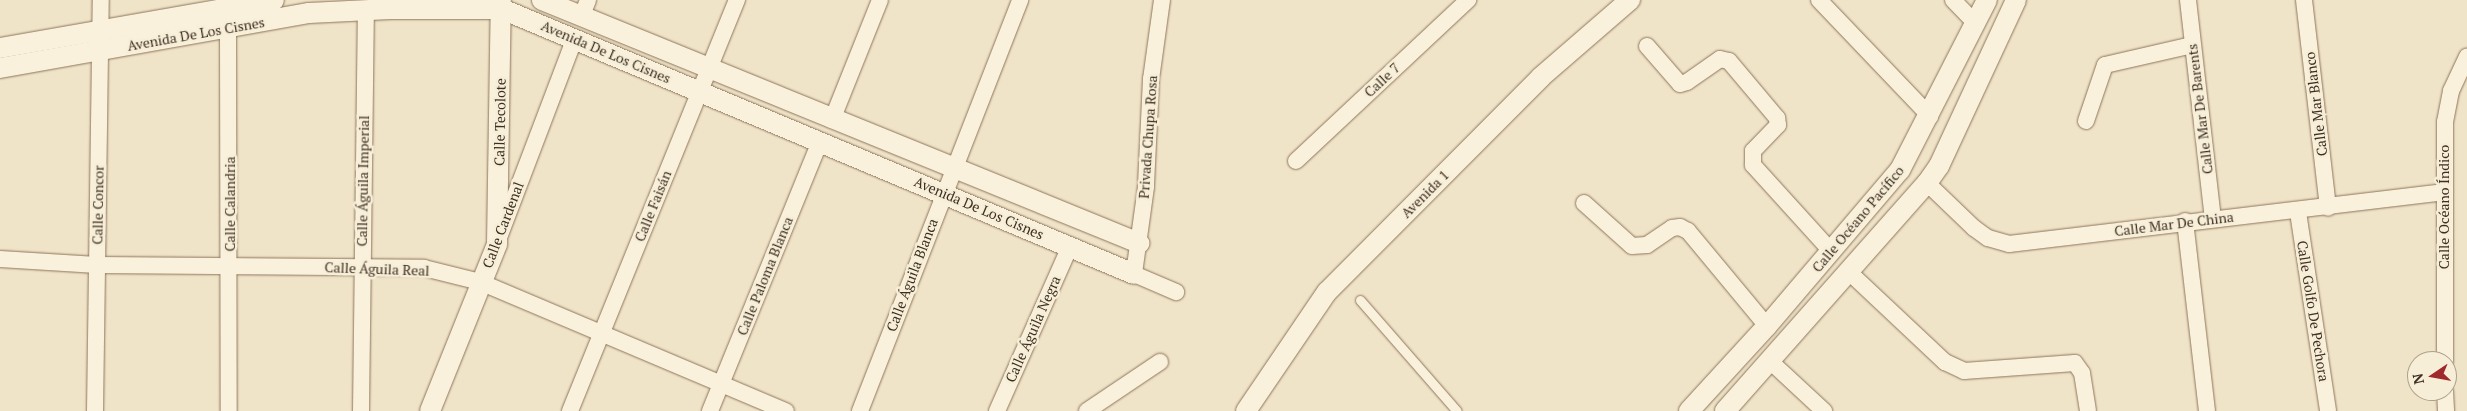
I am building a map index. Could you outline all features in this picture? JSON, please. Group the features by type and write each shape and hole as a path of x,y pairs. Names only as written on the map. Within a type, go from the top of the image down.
{"street":[{"name":"Calle Concor","path":"95,411 101,0"},
{"name":"Avenida De Los Cisnes","path":"0,68 101,51 221,13 274,0"},
{"name":"Avenida De Los Cisnes","path":"542,0 585,7 709,70 1139,243"},
{"name":"Calle Faisán","path":"570,411 737,0"},
{"path":"832,120 880,0"},
{"name":"Calle Águila Blanca","path":"860,411 1020,0"},
{"name":"Privada Chupa Rosa","path":"1134,274 1146,187 1151,78 1162,0"},
{"name":"Calle 7","path":"1296,160 1468,0"},
{"name":"Avenida 1","path":"1246,411 1327,292 1541,77 1630,0"},
{"path":"1818,0 1930,116"},
{"path":"1953,0 1976,24"},
{"name":"Calle Océano Pacífico","path":"1689,411 1767,326 1900,170 1930,116 1987,0"},
{"name":"Calle Océano Pacífico","path":"1725,411 1927,183 1939,166 2016,0"},
{"name":"Calle Mar De Barents","path":"2188,0 2213,218"},
{"name":"Calle Mar Blanco","path":"2304,0 2328,208"},
{"name":"Avenida De Los Cisnes","path":"0,48 101,29 221,13 309,13 502,5 700,92 944,192 1176,292"},
{"name":"Calle Tecolote","path":"497,244 502,5"},
{"name":"Calle Águila Imperial","path":"361,411 361,267 366,10"},
{"name":"Calle Calandria","path":"221,13 230,265 229,411"},
{"name":"Calle Cardenal","path":"430,411 480,282 497,244 575,38"},
{"path":"2086,121 2105,65 2192,44"},
{"path":"1647,46 1680,84 1687,82 1720,59 1729,60 1777,118 1778,125 1753,151 1753,166 1831,251"},
{"name":"Calle Océano Índico","path":"2445,351 2443,192 2445,122 2451,91 2467,56"},
{"name":"Calle Paloma Blanca","path":"710,411 820,142"},
{"name":"Calle Mar De China","path":"1927,183 1974,228 1988,238 2009,244 2185,221 2298,212 2443,192"},
{"path":"1584,202 1632,246 1647,245 1672,228 1680,227 1688,231 1767,326"},
{"name":"Calle Golfo De Pechora","path":"2298,212 2328,411"},
{"path":"2185,221 2207,411"},
{"name":"Calle Águila Negra","path":"997,411 1070,246"},
{"name":"Calle Águila Real","path":"0,259 97,265 424,268 480,282 786,411"},
{"path":"1849,272 1945,362 1964,371 2075,363 2082,373 2088,411"},
{"path":"1770,361 1824,411"},
{"path":"1088,411 1160,362"}],"lane":[{"path":"1360,300 1457,411"}]}
